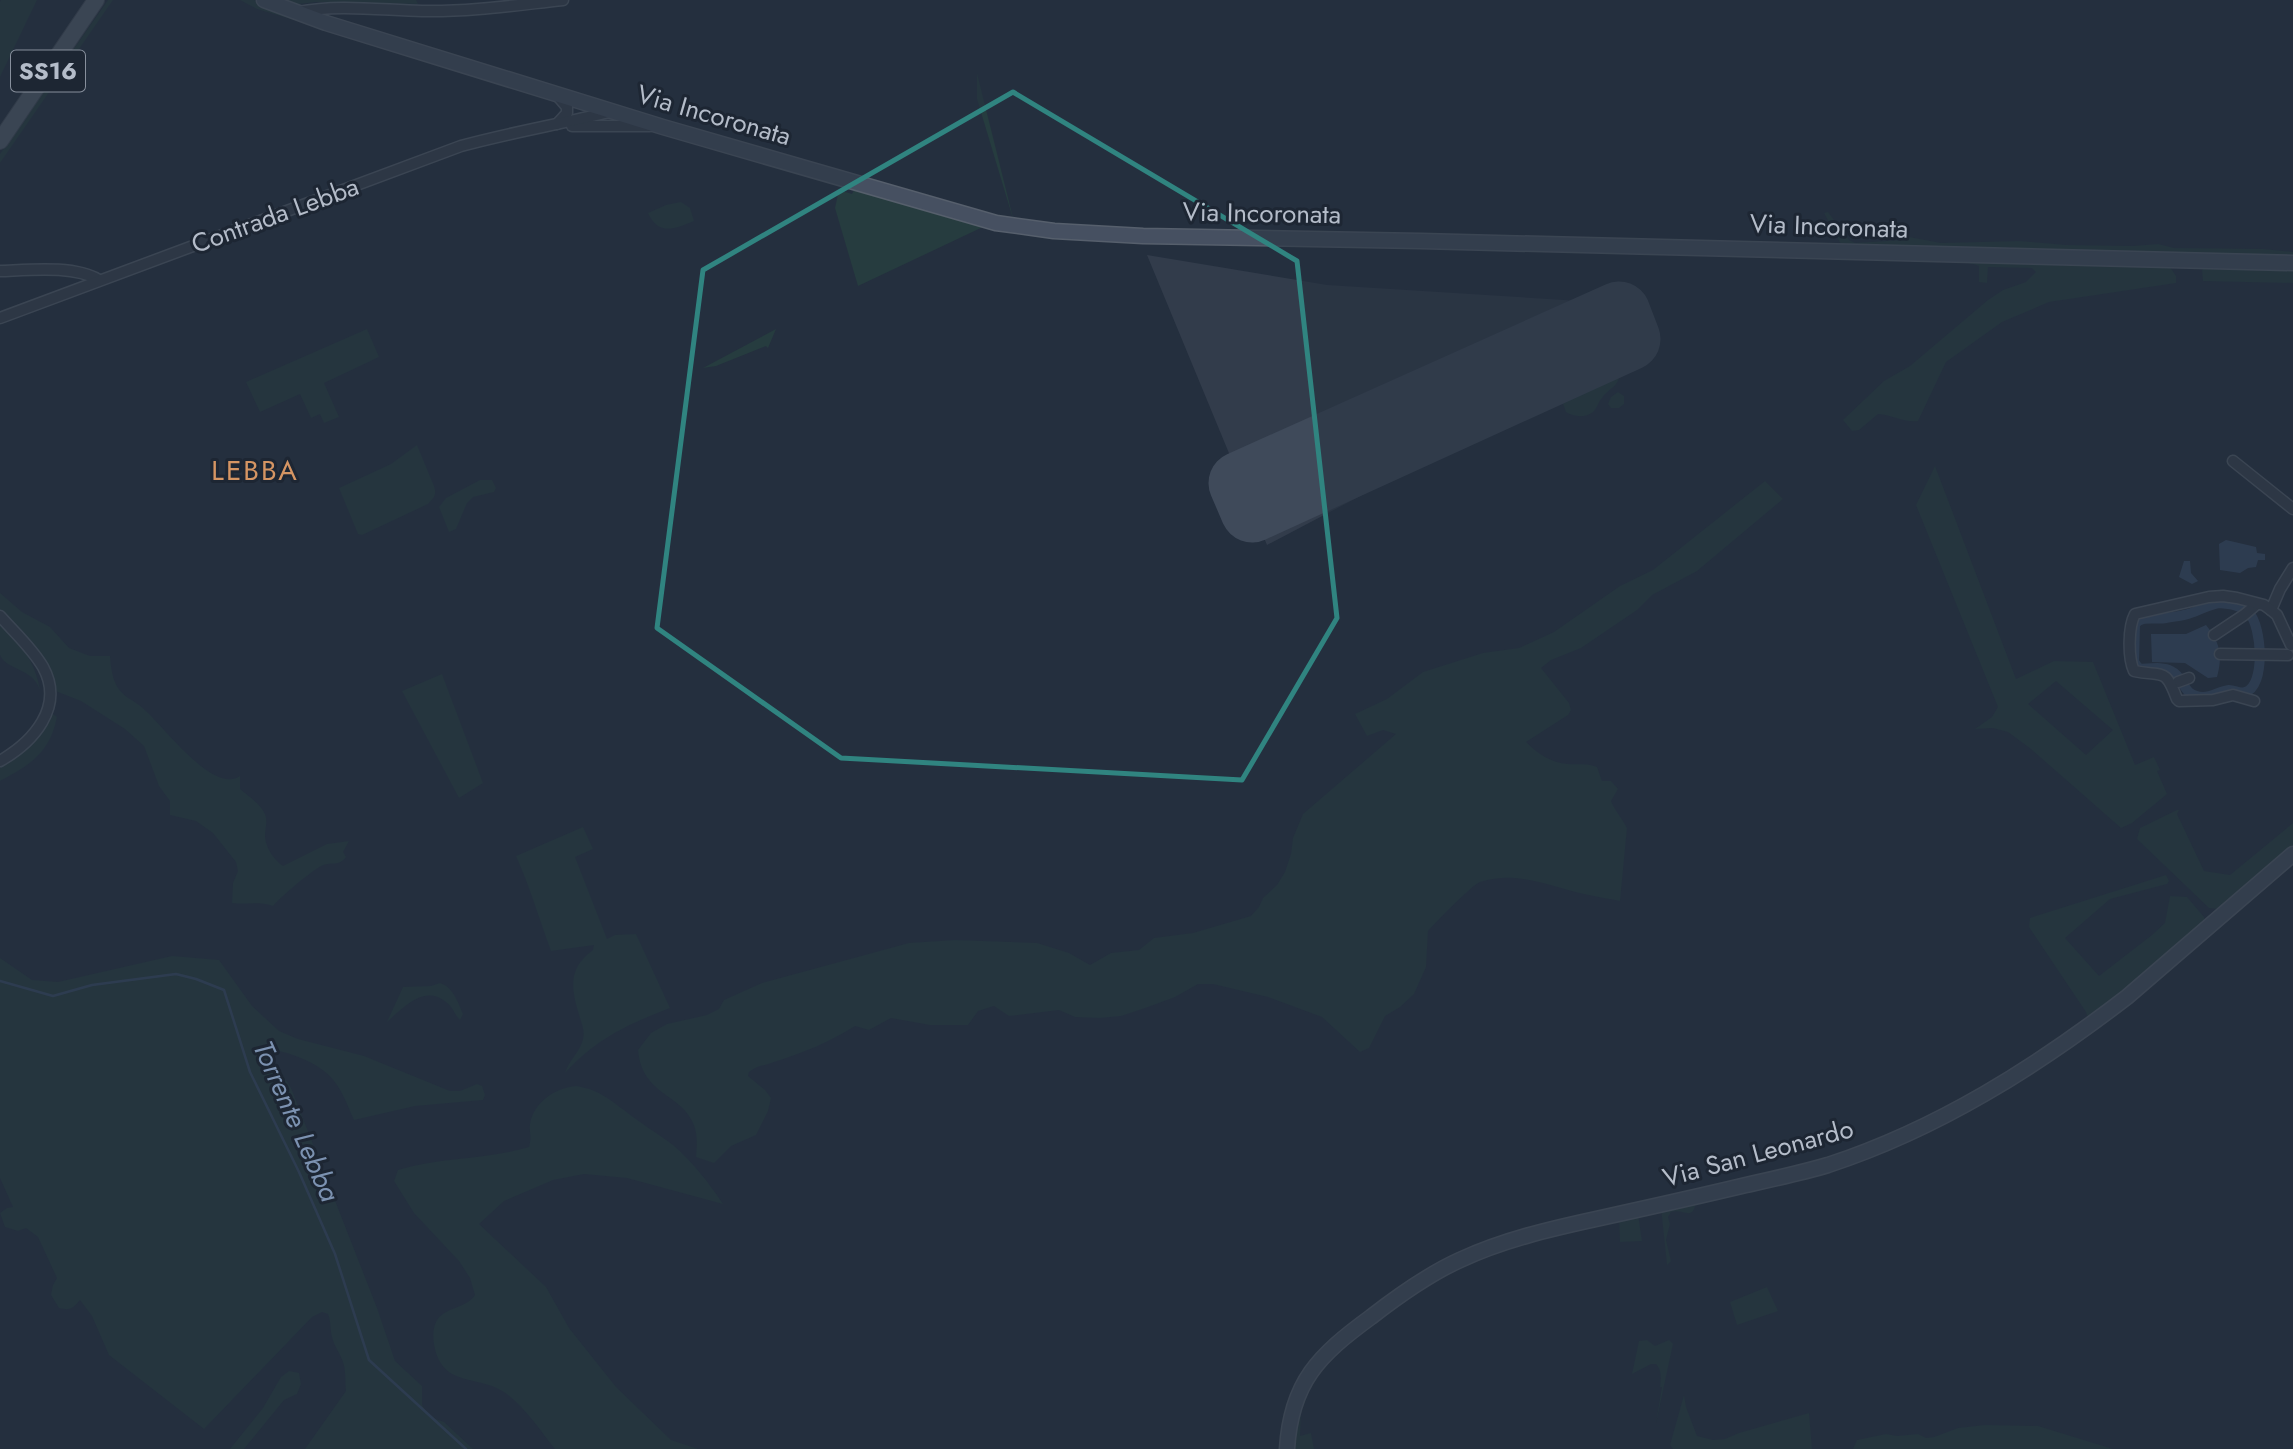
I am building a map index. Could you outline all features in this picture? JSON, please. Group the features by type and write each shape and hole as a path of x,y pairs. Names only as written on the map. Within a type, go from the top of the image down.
{"main road":[{"name":"SS16","path":"0,141 96,0"},
{"name":"Via Incoronata","path":"264,0 663,127 996,223 1054,231 1143,236 2293,263"},
{"name":"Via San Leonardo","path":"1287,1449 1292,1411 1310,1371 1323,1356 1364,1321 1433,1275 1458,1261 1517,1239 1828,1165 1922,1126 2000,1086 2098,1019 2293,854"}],"street":[{"path":"295,12 320,8 443,11 563,0"},
{"path":"555,126 567,113 567,107 556,94"},
{"path":"555,126 614,111"},
{"path":"590,126 606,121 614,111"},
{"path":"555,126 663,127"},
{"name":"Contrada Lebba","path":"0,318 461,146 514,132 555,126"},
{"path":"0,271 72,271 89,274 99,280"},
{"path":"2233,461 2293,509"},
{"path":"2271,610 2293,568"},
{"path":"2220,653 2274,655 2290,650 2277,615 2271,610 2264,605 2223,596 2135,614 2132,621 2130,660 2134,671 2163,674 2168,678 2179,701 2213,700 2233,695 2255,701"},
{"path":"2214,635 2257,604"},
{"path":"0,616 42,666 49,682 49,698 46,715 25,745 0,761"}],"highlighted area":[{"path":"1013,92 1297,261 1337,618 1242,780 841,758 657,628 703,270"}],"shaded area":[{"path":"1147,255 1327,285 1643,305 1625,357 1267,545"}],"green space":[{"path":"37,0 0,77 0,2"},
{"path":"108,0 113,0 0,163 0,154"},
{"path":"240,0 254,0 267,7 379,45 257,9"},
{"path":"275,0 416,0 418,4 316,2 290,5"},
{"path":"977,73 1014,222 977,99"},
{"path":"855,188 985,226 858,286 835,208 839,190 852,194"},
{"path":"681,202 690,208 694,221 674,228 662,228 648,213 666,205"},
{"path":"1828,212 1849,240 1855,243 1902,240 1909,237 1941,243 2020,241 2066,245 2158,244 2174,248 2293,252 2293,259 2028,252 2010,247 1984,251 1843,248 1824,213"},
{"path":"1950,261 2168,264 2176,276 2176,283 2049,302 2002,322 1946,362 1918,421 1878,414 1859,430 1852,431 1843,420 1884,381 1910,366 1988,300 2003,290 2026,282 2036,272 2032,268 1988,267 1987,283 1979,282 1979,266"},
{"path":"2206,266 2293,267 2293,283 2203,281 2202,270"},
{"path":"367,329 379,357 324,383 339,417 324,423 320,414 311,418 300,394 260,412 246,382"},
{"path":"776,329 768,348 766,346 716,366 703,368"},
{"path":"1613,366 1619,371 1618,380 1594,411 1583,416 1566,412 1564,400 1588,387 1604,370"},
{"path":"1618,392 1624,396 1624,404 1619,408 1611,408 1608,404 1611,397"},
{"path":"417,445 434,486 433,498 428,504 362,535 358,534 339,488 391,464"},
{"path":"1935,466 2016,679 2054,661 2093,662 2135,765 2154,757 2167,794 2132,823 2121,828 2008,732 1993,728 1975,729 1992,717 1998,707 1916,505","holes":["2056,681 2113,730 2086,755 2028,704"]},
{"path":"480,480 492,480 496,488 494,492 473,497 467,503 456,529 449,532 439,507 446,498"},
{"path":"1765,481 1783,499 1697,571 1652,595 1637,610 1581,648 1551,660 1541,668 1569,703 1571,710 1568,715 1526,742 1540,754 1555,761 1597,767 1602,781 1611,781 1618,789 1611,801 1627,828 1620,901 1521,879 1501,878 1480,882 1462,896 1428,931 1426,967 1414,994 1385,1016 1369,1048 1360,1052 1322,1017 1268,997 1213,984 1198,984 1175,997 1121,1016 1075,1017 1059,1010 1009,1016 994,1006 978,1011 968,1025 930,1025 891,1018 869,1030 855,1026 816,1047 749,1072 748,1076 771,1098 768,1111 756,1135 731,1146 714,1163 696,1157 696,1131 687,1113 646,1076 638,1050 651,1033 667,1024 707,1015 719,1009 724,1000 762,983 909,943 955,940 1037,943 1069,953 1090,965 1111,953 1139,950 1154,938 1193,933 1251,916 1285,872 1293,838 1303,814 1396,734 1383,730 1367,736 1355,714 1387,699 1423,672 1483,653 1519,648 1554,632 1620,586 1653,570"},
{"path":"0,593 22,612 50,627 69,648 90,656 110,656 113,677 120,691 148,713 186,753 215,775 228,779 240,776 240,789 257,803 265,814 266,841 271,853 283,866 327,844 349,841 343,852 346,857 341,862 316,869 273,906 232,903 233,883 238,871 236,862 213,833 196,821 170,815 170,801 159,786 144,746 125,729 81,701 53,690 0,613"},
{"path":"0,621 30,661 40,690 31,677 8,664 0,655"},
{"path":"442,674 483,783 459,798 402,691"},
{"path":"53,714 57,717 54,729 44,749 21,769 0,781 0,766 10,761 39,735"},
{"path":"2177,810 2204,871 2230,875 2293,823 2293,848 2219,909 2209,908 2137,839 2140,828"},
{"path":"583,827 593,849 575,857 607,939 615,935 636,934 670,1008 613,1034 589,1050 565,1073 584,1036 573,980 579,965 593,950 594,945 551,951 516,856"},
{"path":"2166,875 2169,881 2167,884 2110,899 2065,938 2099,976 2165,923 2170,896 2187,897 2204,917 2205,921 2089,1021 2086,1012 2029,927 2030,918"},
{"path":"172,956 219,960 252,1006 279,1031 298,1039 364,1056 450,1091 460,1091 477,1084 482,1086 485,1095 483,1100 415,1106 354,1120 340,1090 321,1068 284,1052 266,1048 291,1088 395,1361 422,1386 422,1405 430,1417 444,1422 473,1449 305,1449 346,1391 343,1362 331,1334 330,1319 328,1314 322,1312 312,1317 204,1429 109,1355 92,1316 80,1300 71,1308 59,1308 51,1295 57,1278 38,1237 26,1228 18,1231 5,1227 0,1213 13,1207 0,1178 0,958 32,980 58,982"},
{"path":"440,983 452,991 457,1000 463,1014 460,1020 446,1002 430,996 414,1000 387,1022 403,987"},
{"path":"576,1086 602,1095 673,1145 700,1173 723,1204 627,1178 584,1174 553,1180 504,1201 479,1224 546,1287 569,1328 616,1387 671,1440 698,1449 555,1449 512,1398 494,1387 454,1375 439,1361 433,1332 439,1317 471,1300 475,1295 470,1278 459,1261 414,1213 394,1181 398,1170 529,1147 532,1116 541,1102 554,1093"},
{"path":"1696,1200 1691,1213 1676,1211 1671,1212 1668,1217 1670,1224 1666,1240 1671,1261 1667,1265 1661,1208"},
{"path":"1638,1214 1642,1241 1620,1242 1619,1218"},
{"path":"1767,1287 1778,1311 1737,1325 1730,1302"},
{"path":"1647,1340 1655,1346 1669,1340 1673,1344 1656,1423 1662,1387 1659,1369 1656,1364 1651,1364 1632,1374 1639,1341"},
{"path":"289,1371 299,1373 301,1384 297,1394 284,1400 244,1449 230,1449 263,1408 281,1377"},
{"path":"1311,1386 1301,1412 1300,1436 1311,1433 1314,1449 1292,1449 1296,1417 1307,1387"},
{"path":"1684,1395 1697,1436 1713,1440 1725,1439 1809,1413 1812,1449 1673,1449 1670,1445"},
{"path":"1985,1425 2038,1426 2113,1449 1853,1449 1857,1440 1886,1434 1918,1434 1926,1438 1958,1428"}],"water":[{"path":"2226,540 2256,547 2257,553 2265,554 2265,560 2258,560 2256,567 2240,573 2220,570 2219,544"},
{"path":"2184,561 2190,561 2191,573 2198,581 2192,584 2179,577"},
{"path":"2206,625 2219,649 2217,677 2208,678 2185,663 2152,662 2151,634 2186,634"}],"waterway":[{"path":"2219,603 2242,608 2249,613 2257,630 2259,668 2252,688 2245,692 2229,690 2206,697 2196,696 2187,690 2176,674 2167,669 2139,669 2134,662 2135,624 2138,621 2183,615 2219,603"},
{"name":"Torrente Lebba","path":"0,981 53,996 92,985 176,974 224,990 250,1072 335,1254 369,1360 466,1449"}],"runway":[{"path":"1619,313 1629,339 1252,511 1240,483 1619,313"}],"district":[{"name":"LEBBA","path":"255,470"}]}
